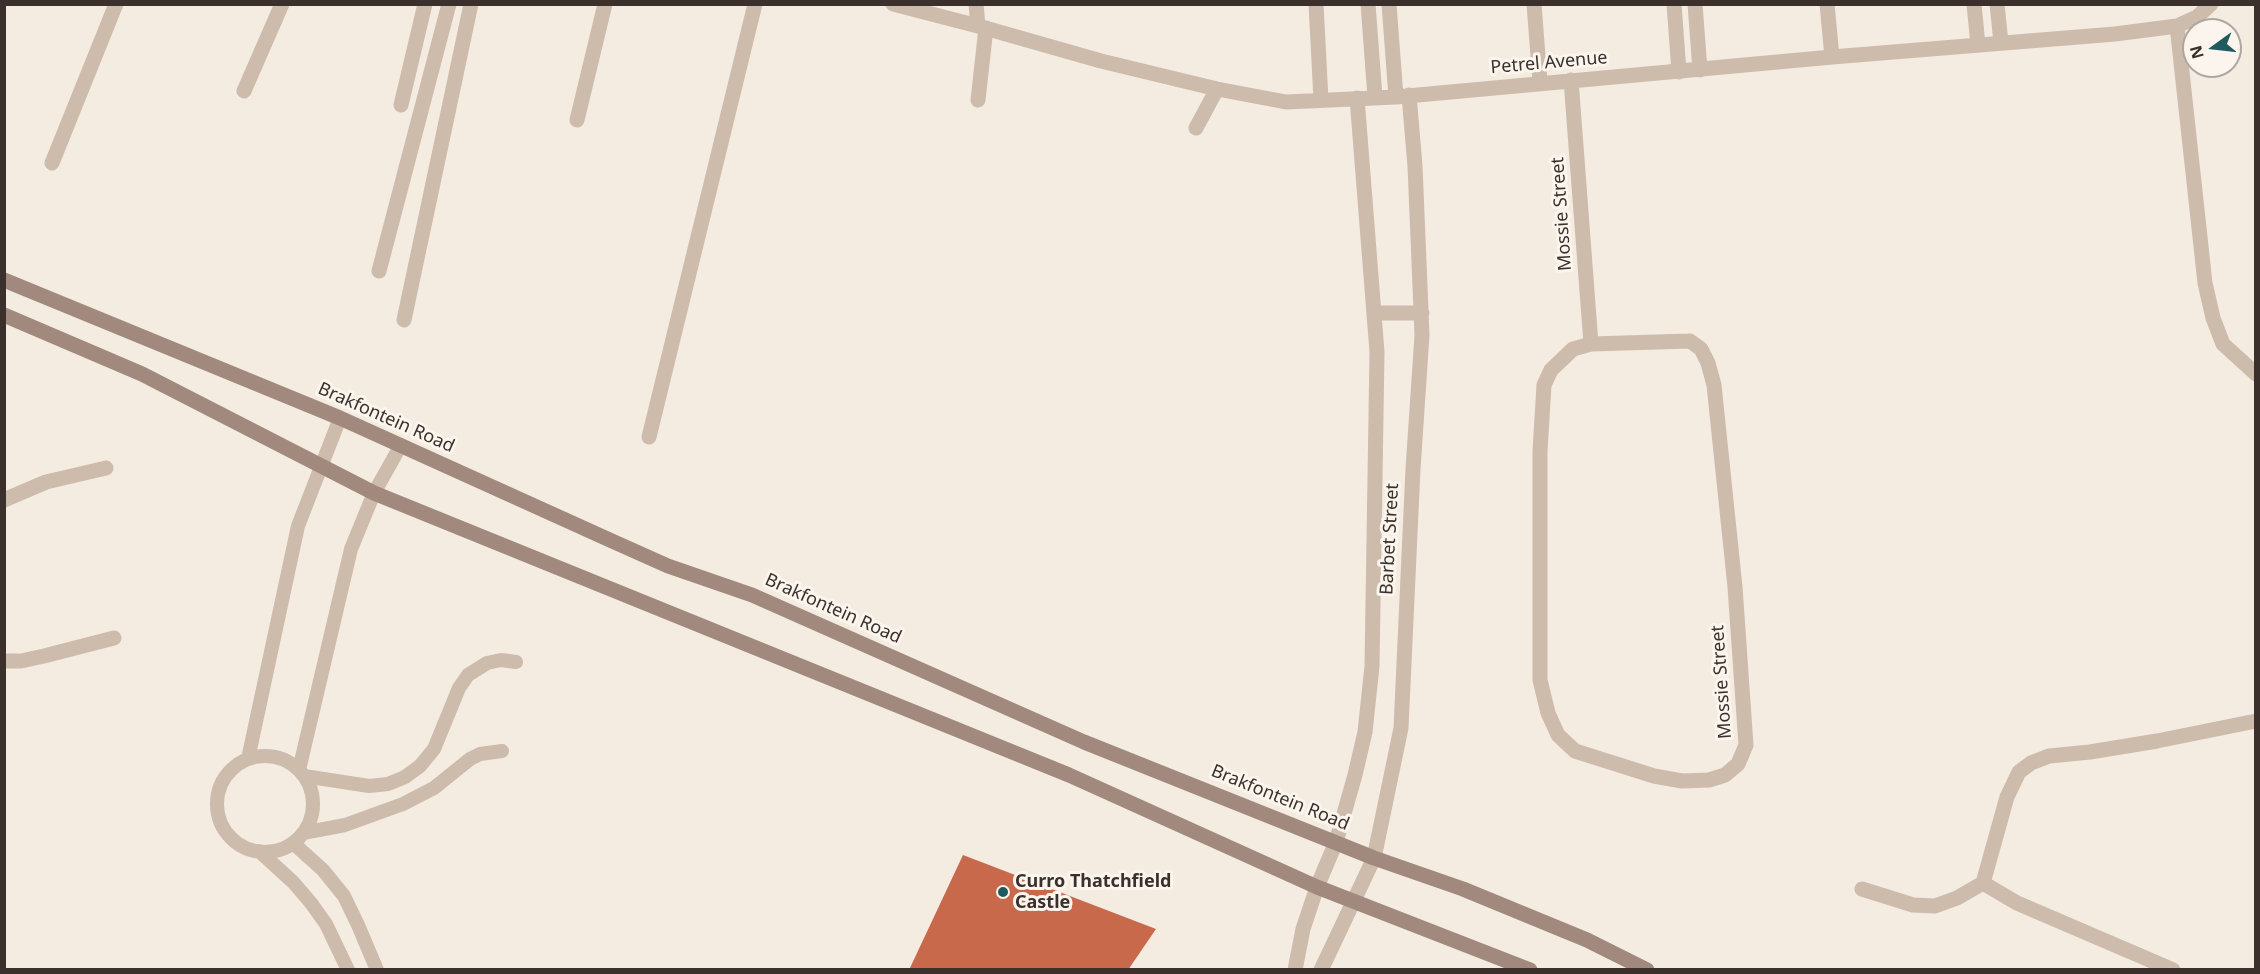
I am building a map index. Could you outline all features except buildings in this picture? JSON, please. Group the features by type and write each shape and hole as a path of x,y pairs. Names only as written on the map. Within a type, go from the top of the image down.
{"street":[{"path":"52,163 116,4"},
{"path":"244,91 282,4"},
{"path":"401,105 425,4"},
{"path":"379,271 449,4"},
{"path":"404,320 471,4"},
{"path":"577,120 605,4"},
{"path":"649,437 755,4"},
{"name":"Petrel Avenue","path":"893,4 1101,61 1217,89 1286,102 1402,96 1540,82 2115,34 2177,26 2197,17 2211,4"},
{"path":"976,4 982,27 978,100"},
{"path":"1316,4 1321,100"},
{"path":"1368,4 1375,97"},
{"name":"Barbet Street","path":"1321,969 1338,930 1355,902 1374,858 1401,728 1422,313 1415,166 1389,4"},
{"path":"1534,4 1540,82"},
{"path":"1674,4 1680,72"},
{"path":"1695,4 1700,70"},
{"path":"1827,4 1832,57"},
{"path":"1974,4 1978,45"},
{"path":"1998,4 2001,43"},
{"path":"2177,26 2205,283 2213,318 2223,344 2256,374"},
{"name":"Mossie Street","path":"1571,80 1592,344"},
{"path":"1196,128 1217,89"},
{"name":"Barbet Street","path":"1295,969 1303,929 1317,887 1336,842 1365,732 1372,666 1377,352 1357,98"},
{"name":"Brakfontein Road","path":"4,280 340,418 668,566 752,595 1084,742 1374,858 1474,893 1587,940 1647,969"},
{"path":"1374,313 1422,313"},
{"path":"4,315 142,374 374,493 1070,775 1317,887 1530,969"},
{"name":"Mossie Street","path":"1690,341 1701,349 1708,363 1713,385 1736,587 1746,745 1738,765 1725,775 1709,780 1682,781 1654,776 1575,751 1558,735 1548,713 1540,680 1540,451 1544,384 1551,370 1573,350 1592,344 1690,341"},
{"path":"4,500 46,482 106,468"},
{"path":"4,661 21,661 114,638"},
{"path":"1862,889 1913,905 1935,906 1957,898 1983,883 2007,797 2019,772 2031,763 2049,756 2157,741 2256,721"},
{"path":"1983,883 2017,903 2173,969"}],"lane":[{"path":"248,759 298,526 340,418"},
{"path":"302,773 351,549 374,493 401,445"},
{"path":"302,773 369,786 388,784 405,777 420,766 434,749 459,688 468,675 480,666 494,661 516,662"},
{"path":"298,838 312,815 312,795 302,773 288,761 275,756 248,759 235,766 225,777 218,791 217,806 220,820 227,833 238,843 252,850 267,852 282,849 298,838 345,825 403,804 434,788 470,759 480,754 502,751"},
{"path":"298,838 344,896 376,969"},
{"path":"259,851 293,882 311,903 326,924 348,969"}],"place":[{"name":"Curro Thatchfield Castle","path":"1003,892"}]}
